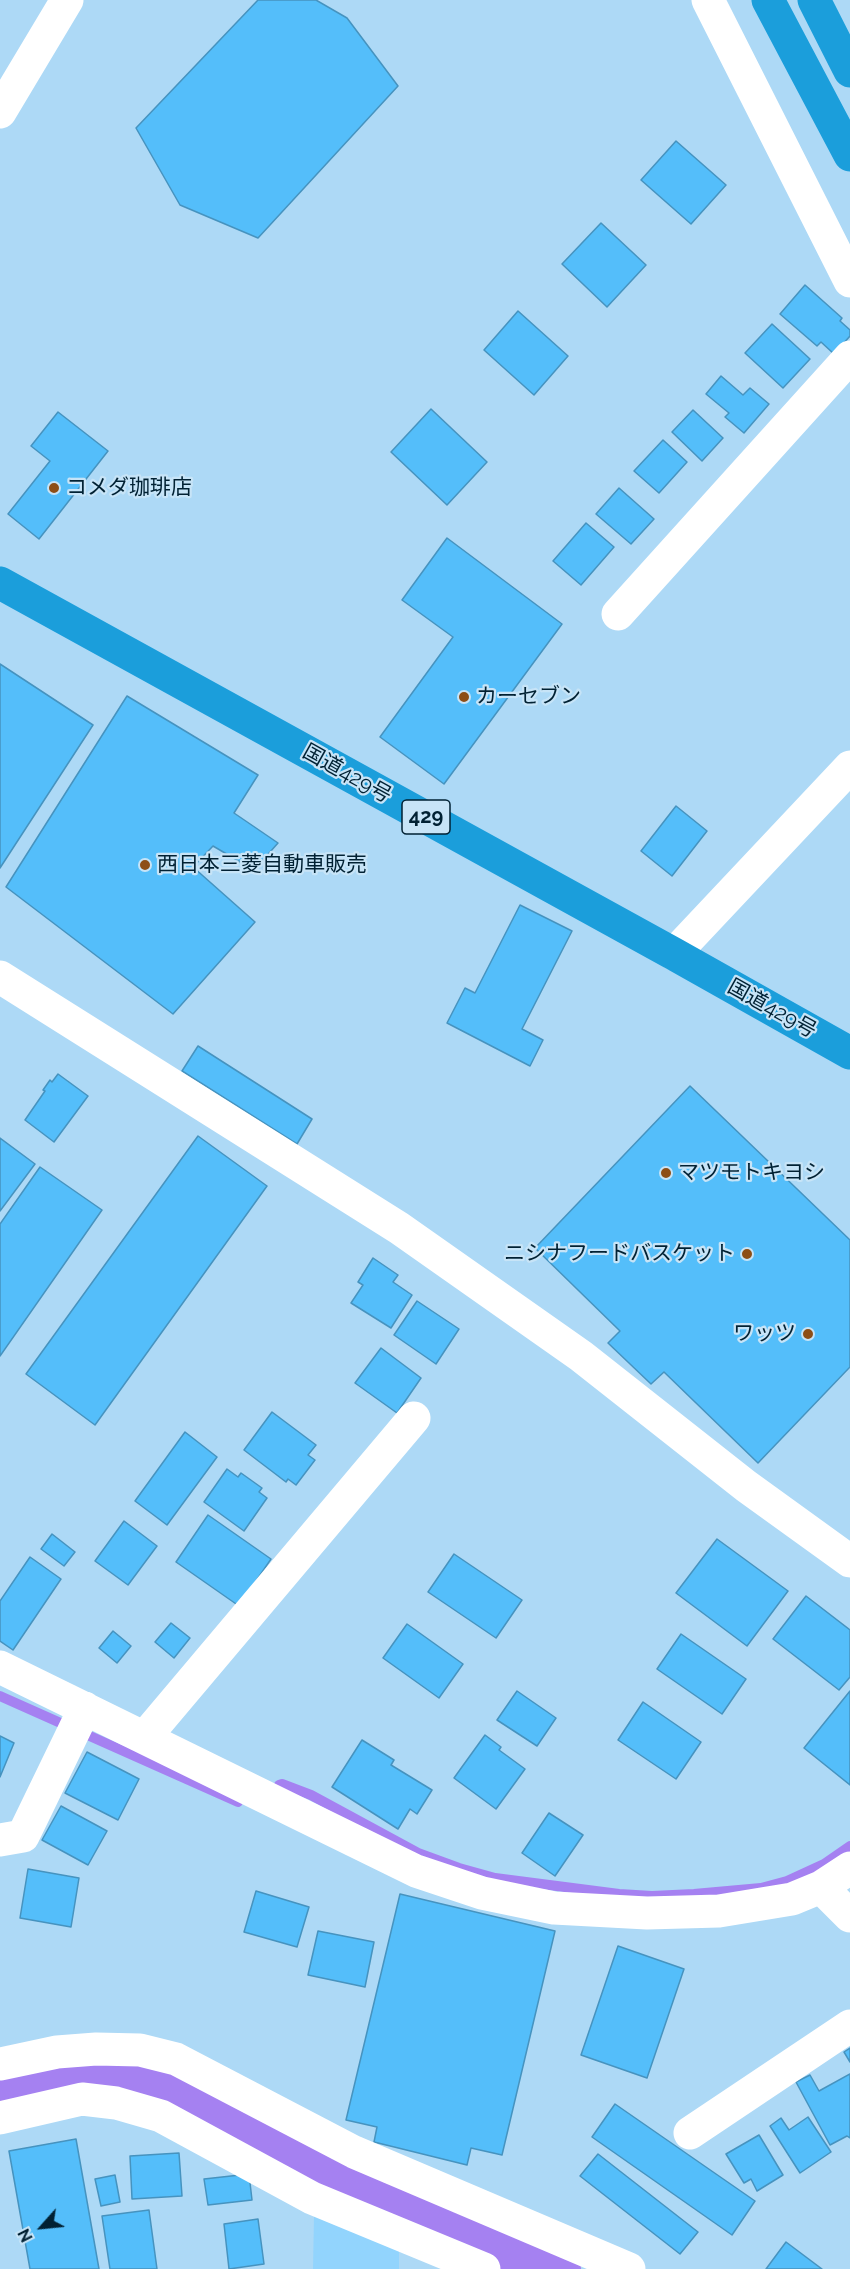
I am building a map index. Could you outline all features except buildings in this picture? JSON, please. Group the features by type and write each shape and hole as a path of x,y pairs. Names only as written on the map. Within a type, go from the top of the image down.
{"highway":[{"path":"768,0 850,155"},
{"path":"814,0 850,71"},
{"name":"国道429号","path":"0,584 850,1053"}],"street":[{"path":"0,112 67,0"},
{"path":"708,0 850,281"},
{"path":"618,614 850,357"},
{"path":"674,954 850,767"},
{"path":"0,977 399,1228 581,1356 746,1486 850,1561"},
{"path":"145,1737 414,1418"},
{"path":"0,1667 78,1721 145,1737 416,1871 482,1893 554,1908 647,1913 719,1911 792,1899 821,1887 850,1868"},
{"path":"0,1840 23,1836 78,1721"},
{"path":"821,1887 850,1916"},
{"path":"690,2133 850,2026"},
{"path":"0,2064 57,2052 96,2049 140,2050 176,2059 354,2152 628,2269"},
{"path":"0,2118 82,2099 116,2103 161,2116 312,2198 473,2267"}],"shaded area":[{"path":"314,2216 399,2250 399,2269 313,2269"}],"waterway":[{"path":"0,1696 238,1802"},
{"path":"279,1785 282,1784 311,1795 418,1853 459,1868 495,1878 619,1894 652,1896 761,1888 787,1881 824,1864 850,1846"},
{"path":"0,2094 92,2076 150,2080 361,2195 551,2269"}],"place":[{"name":"コメダ珈琲店","path":"54,488"},
{"name":"カーセブン","path":"464,697"},
{"name":"西日本三菱自動車販売","path":"145,865"},
{"name":"マツモトキヨシ","path":"666,1173"},
{"name":"ニシナフードバスケット","path":"747,1254"},
{"name":"ワッツ","path":"808,1334"}]}
